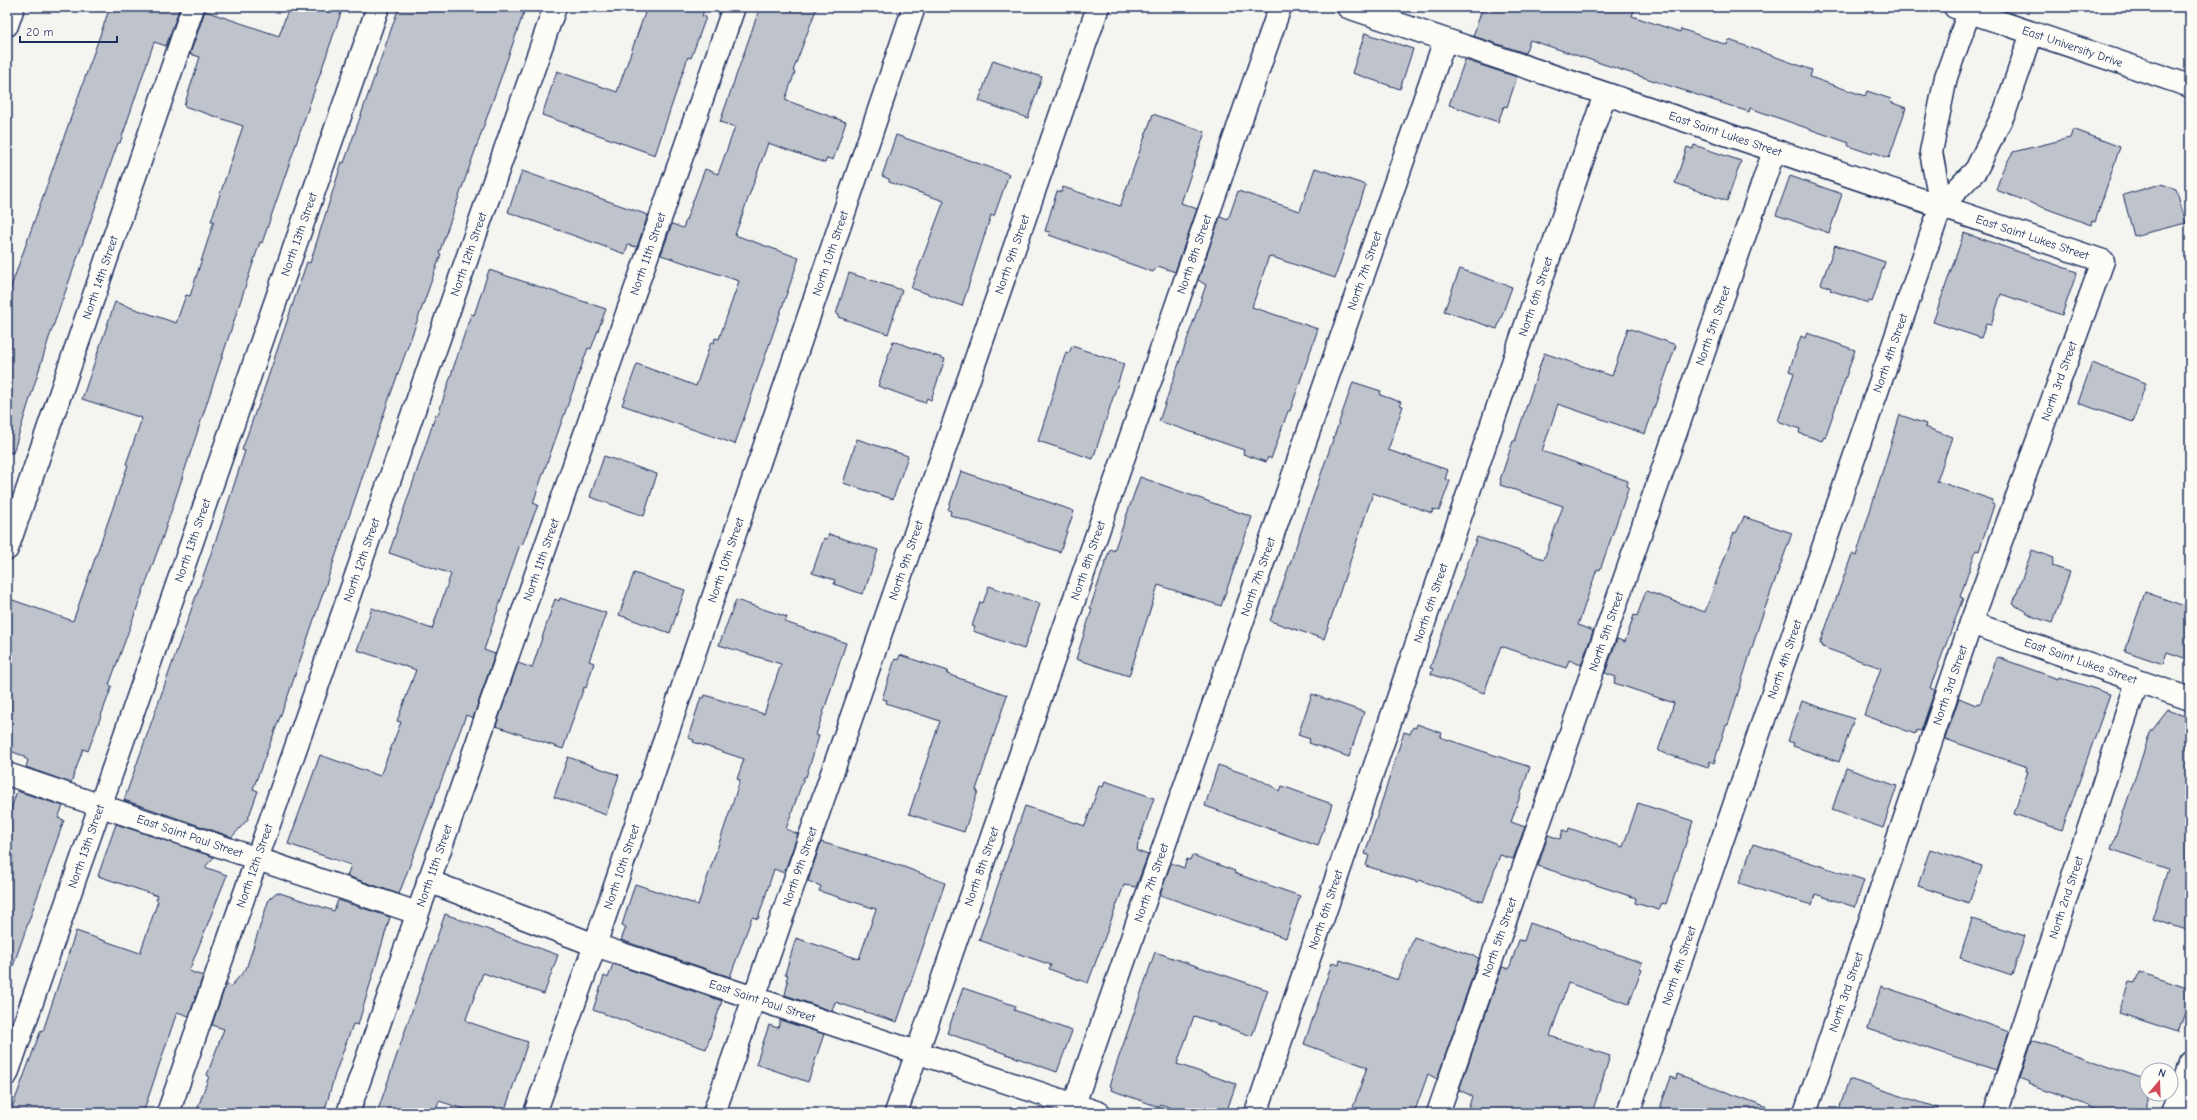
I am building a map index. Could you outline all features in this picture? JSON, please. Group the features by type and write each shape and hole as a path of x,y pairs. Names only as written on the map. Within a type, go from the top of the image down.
{"main road":[{"path":"7,25 13,7"},
{"name":"North 14th Street","path":"7,549 193,7"},
{"name":"North 13th Street","path":"7,1074 99,805 378,7"},
{"name":"North 12th Street","path":"168,1113 555,7"},
{"name":"North 11th Street","path":"348,1113 734,7"},
{"name":"North 10th Street","path":"535,1113 595,945 914,7"},
{"name":"North 9th Street","path":"714,1113 1098,7"},
{"name":"North 8th Street","path":"896,1113 1280,7"},
{"name":"East Saint Lukes Street","path":"1348,7 2103,261"},
{"name":"East University Drive","path":"1962,9 2190,86"},
{"name":"North 4th Street","path":"1940,206 1931,152 1946,77 1962,9"},
{"name":"North 4th Street","path":"1628,1113 1940,206 1976,170 2005,111 2032,33"},
{"name":"North 7th Street","path":"1072,1109 1445,40"},
{"name":"North 6th Street","path":"1256,1113 1605,94"},
{"name":"North 5th Street","path":"1438,1113 1774,151"},
{"name":"North 3rd Street","path":"1805,1113 1971,623 2103,261"},
{"name":"East Saint Lukes Street","path":"1971,623 2137,682 2190,699"},
{"name":"North 2nd Street","path":"1995,1113 2137,682"},
{"name":"East Saint Paul Street","path":"7,774 417,913"},
{"name":"East Saint Paul Street","path":"428,881 595,945 917,1052 1072,1109 1099,1113"},
{"path":"2173,1113 2190,1063"}],"building":[{"path":"110,7 180,7 166,46 154,42 120,143 118,143 49,338 13,453 7,452 7,298"},
{"path":"289,7 343,7 262,243 260,242 163,536 109,685 112,686 88,751 83,749 71,783 26,767 28,760 24,758 24,756 7,750 7,598 73,621 128,465 126,464 142,418 82,399 115,302 176,323 186,295 190,296 214,221 211,221 243,126 184,106 200,57 190,54 205,11 279,36"},
{"path":"399,7 510,7 524,12 439,253 441,254 390,396 289,693 253,789 258,791 248,819 232,837 124,800 219,531 245,451 242,450 307,262 310,263 342,162 344,163"},
{"path":"647,7 705,7 702,16 706,17 691,58 688,57 655,155 542,115 557,71 617,92"},
{"path":"760,7 817,7 793,71 795,72 785,100 846,122 833,160 827,158 825,163 768,143 735,235 799,258 735,444 622,405 637,364 696,386 711,342 714,343 715,338 719,339 739,281 661,255 672,224 683,228 705,169 718,174 735,127 720,122"},
{"path":"1483,7 1635,7 1632,16 1680,32 1681,29 1727,45 1729,40 1812,70 1810,77 1865,96 1867,91 1891,99 1890,102 1906,108 1889,158 1873,152 1872,154 1848,146 1849,143 1750,108 1749,112 1530,40 1525,53 1473,36"},
{"path":"1365,33 1413,49 1400,89 1352,73"},
{"path":"993,60 1042,77 1028,118 979,101"},
{"path":"1465,60 1517,77 1507,107 1504,106 1498,122 1449,105"},
{"path":"1153,114 1205,132 1181,203 1197,209 1175,272 1158,266 1153,272 1049,235 1050,232 1045,231 1057,191 1062,192 1063,187 1120,206"},
{"path":"2073,129 2120,147 2095,222 2092,221 2091,225 1996,190 2003,169 2013,152 2070,138"},
{"path":"896,135 1009,174 994,216 991,215 962,306 911,288 944,201 889,182 889,179 882,176"},
{"path":"1694,145 1741,161 1727,201 1675,183 1687,147 1693,149"},
{"path":"1315,168 1366,185 1335,278 1269,256 1252,307 1318,329 1290,411 1288,411 1271,459 1268,457 1266,462 1243,454 1244,450 1159,421 1206,285 1198,280 1220,217 1228,220 1238,191 1300,211"},
{"path":"522,171 648,215 637,247 628,245 625,254 508,212"},
{"path":"1790,176 1842,194 1829,233 1776,215"},
{"path":"2161,184 2176,189 2186,223 2134,236 2123,195"},
{"path":"1964,233 2077,272 2062,315 2001,294 1991,325 1986,324 1981,338 1933,322"},
{"path":"1835,245 1885,262 1872,302 1869,301 1868,303 1830,290 1831,288 1821,284"},
{"path":"1460,269 1512,287 1497,329 1444,311"},
{"path":"489,270 606,309 591,349 588,348 533,503 538,505 522,545 520,544 484,650 495,654 473,718 466,715 399,894 347,876 351,865 288,844 320,755 380,776 401,722 397,721 416,670 357,650 372,608 432,629 451,574 389,553 436,414 438,415 471,314 474,315"},
{"path":"849,273 902,290 888,334 838,317 839,315 836,314"},
{"path":"1628,328 1676,345 1645,434 1558,404 1542,451 1628,481 1627,486 1629,487 1600,570 1597,569 1578,625 1593,631 1581,665 1569,660 1566,668 1501,646 1484,693 1431,674 1433,669 1430,668 1477,537 1544,559 1563,506 1500,485 1500,480 1513,441 1515,441 1544,353 1612,376"},
{"path":"1807,333 1855,350 1825,438 1824,437 1822,441 1799,433 1800,429 1778,421 1794,373 1789,371 1801,336 1805,338"},
{"path":"893,341 945,359 931,400 927,398 925,403 878,386"},
{"path":"1072,346 1124,364 1093,459 1038,441 1066,352 1069,353"},
{"path":"2092,363 2146,383 2133,422 2078,403"},
{"path":"1353,382 1381,391 1380,395 1401,402 1400,405 1403,406 1388,450 1448,470 1445,479 1450,481 1439,511 1433,509 1432,513 1373,493 1324,639 1270,621"},
{"path":"1900,415 1926,424 1925,427 1952,437 1937,481 1993,500 1992,504 1994,505 1979,551 1976,550 1960,597 1963,598 1930,688 1935,690 1921,731 1917,730 1915,734 1864,715 1881,668 1822,647 1823,645 1820,644 1852,554 1856,556"},
{"path":"857,439 908,456 893,499 843,483"},
{"path":"604,456 657,474 644,516 590,497"},
{"path":"961,471 1074,511 1060,552 950,515 951,511 948,510"},
{"path":"1140,477 1252,517 1221,606 1158,585 1129,676 1076,659 1092,609 1090,608 1110,549 1114,551"},
{"path":"1744,517 1792,533 1760,622 1728,725 1726,725 1714,763 1710,761 1708,768 1658,751 1674,703 1614,683 1616,677 1605,673 1617,639 1625,642 1634,615 1637,616 1646,591 1705,612 1734,532 1736,533"},
{"path":"829,534 878,550 865,590 862,594 834,584 835,580 812,573 824,538 827,539"},
{"path":"2032,550 2054,558 2052,566 2070,572 2052,623 2034,617 2013,604"},
{"path":"634,573 685,590 670,633 619,615"},
{"path":"989,586 1040,604 1024,649 973,631 975,627 972,626 980,602 983,603"},
{"path":"2145,592 2190,608 2190,660 2167,652 2163,664 2125,651"},
{"path":"560,598 606,613 589,661 594,663 586,688 584,687 563,749 496,726 518,663 532,668 555,599 559,601"},
{"path":"736,600 787,617 785,622 846,643 816,735 819,736 806,777 804,777 786,829 798,834 784,873 774,869 758,919 752,917 730,977 621,940 626,927 622,925 635,884 698,905 732,805 740,780 737,779 744,759 693,742 694,740 688,738 701,697 704,698 705,695 764,714 781,664 719,645"},
{"path":"900,655 948,671 947,674 1007,695 964,832 909,814 940,721 886,703 887,700 882,699 895,659 898,660"},
{"path":"1997,657 2058,679 2059,677 2110,694 2062,830 2014,814 2028,771 2026,771 2027,767 1945,739 1959,698 1976,705 1977,703 1980,704"},
{"path":"1312,694 1364,712 1349,757 1309,743 1310,739 1298,735"},
{"path":"1802,701 1854,719 1839,762 1793,746 1794,743 1788,741"},
{"path":"2168,710 2190,718 2190,931 2152,919 2168,869 2111,849 2150,733"},
{"path":"1417,724 1442,733 1440,737 1530,767 1511,822 1525,827 1513,859 1500,855 1483,902 1419,880 1418,882 1366,866 1369,855 1365,854 1404,732 1410,734 1413,727 1416,728"},
{"path":"568,757 619,775 606,815 554,797"},
{"path":"1218,765 1257,778 1280,791 1282,786 1332,804 1318,846 1205,806"},
{"path":"1846,768 1897,786 1883,828 1832,810"},
{"path":"1105,781 1154,798 1137,851 1148,855 1136,887 1124,885 1088,983 1049,969 1051,965 979,940 1025,806 1085,826 1099,786 1103,787"},
{"path":"17,791 63,806 58,818 64,820 11,972 7,972 7,820"},
{"path":"1638,803 1693,821 1666,904 1662,903 1659,910 1635,903 1636,898 1538,866 1548,835 1560,839 1563,830 1568,832 1569,828 1623,847"},
{"path":"116,824 214,857 205,867 227,875 189,971 203,976 189,1016 177,1012 143,1113 10,1113 41,1030 43,1031 76,931 140,953 158,901 156,900 158,896 98,876"},
{"path":"821,842 904,867 945,883 897,1022 835,1002 832,1011 785,995 788,981 786,980 788,975 785,974 796,938 859,959 876,909 819,891 821,886 808,881"},
{"path":"1753,844 1864,880 1855,907 1815,894 1812,905 1739,883"},
{"path":"1930,849 1982,866 1969,903 1918,886"},
{"path":"1192,855 1235,871 1234,873 1300,896 1286,938 1160,895 1171,863 1184,868 1187,859 1190,860"},
{"path":"277,892 334,911 338,900 390,917 358,1025 353,1024 335,1074 324,1113 196,1113 209,1076 207,1075 224,1029 212,1025 226,984 231,986 246,969 269,899"},
{"path":"445,914 558,955 544,994 483,973 466,1019 468,1022 528,1042 504,1113 476,1113 439,1101 435,1113 377,1113"},
{"path":"1972,919 2025,936 2012,975 1960,958"},
{"path":"1530,923 1642,963 1640,968 1642,969 1629,1004 1568,983 1550,1036 1610,1056 1592,1113 1467,1113 1472,1096 1459,1090 1502,967 1509,969 1519,940 1524,941"},
{"path":"1414,937 1442,947 1443,945 1479,958 1437,1079 1428,1074 1414,1113 1351,1113 1367,1067 1304,1044 1332,963 1339,965 1340,960 1398,980"},
{"path":"1155,952 1268,990 1252,1036 1194,1016 1177,1064 1236,1084 1226,1113 1187,1113 1160,1104 1159,1107 1111,1090 1112,1087 1109,1086"},
{"path":"613,964 722,1001 706,1049 593,1010 604,976 608,978"},
{"path":"2139,972 2190,989 2190,996 2178,1032 2119,1013 2129,982 2135,983"},
{"path":"1881,986 1935,1004 2009,1032 1996,1070 1868,1029"},
{"path":"963,988 1016,1006 1014,1010 1072,1031 1057,1072 947,1033"},
{"path":"780,1020 824,1034 808,1082 756,1064 769,1025 778,1028"},
{"path":"2032,1040 2139,1077 2139,1102 2147,1102 2147,1113 2106,1113 2090,1107 2090,1105 2029,1084 2030,1082 2020,1078"},
{"path":"1677,1074 1773,1109 1772,1113 1675,1113 1660,1108 1671,1077 1676,1079"},
{"path":"1849,1079 1938,1108 1937,1113 1838,1113"}]}
